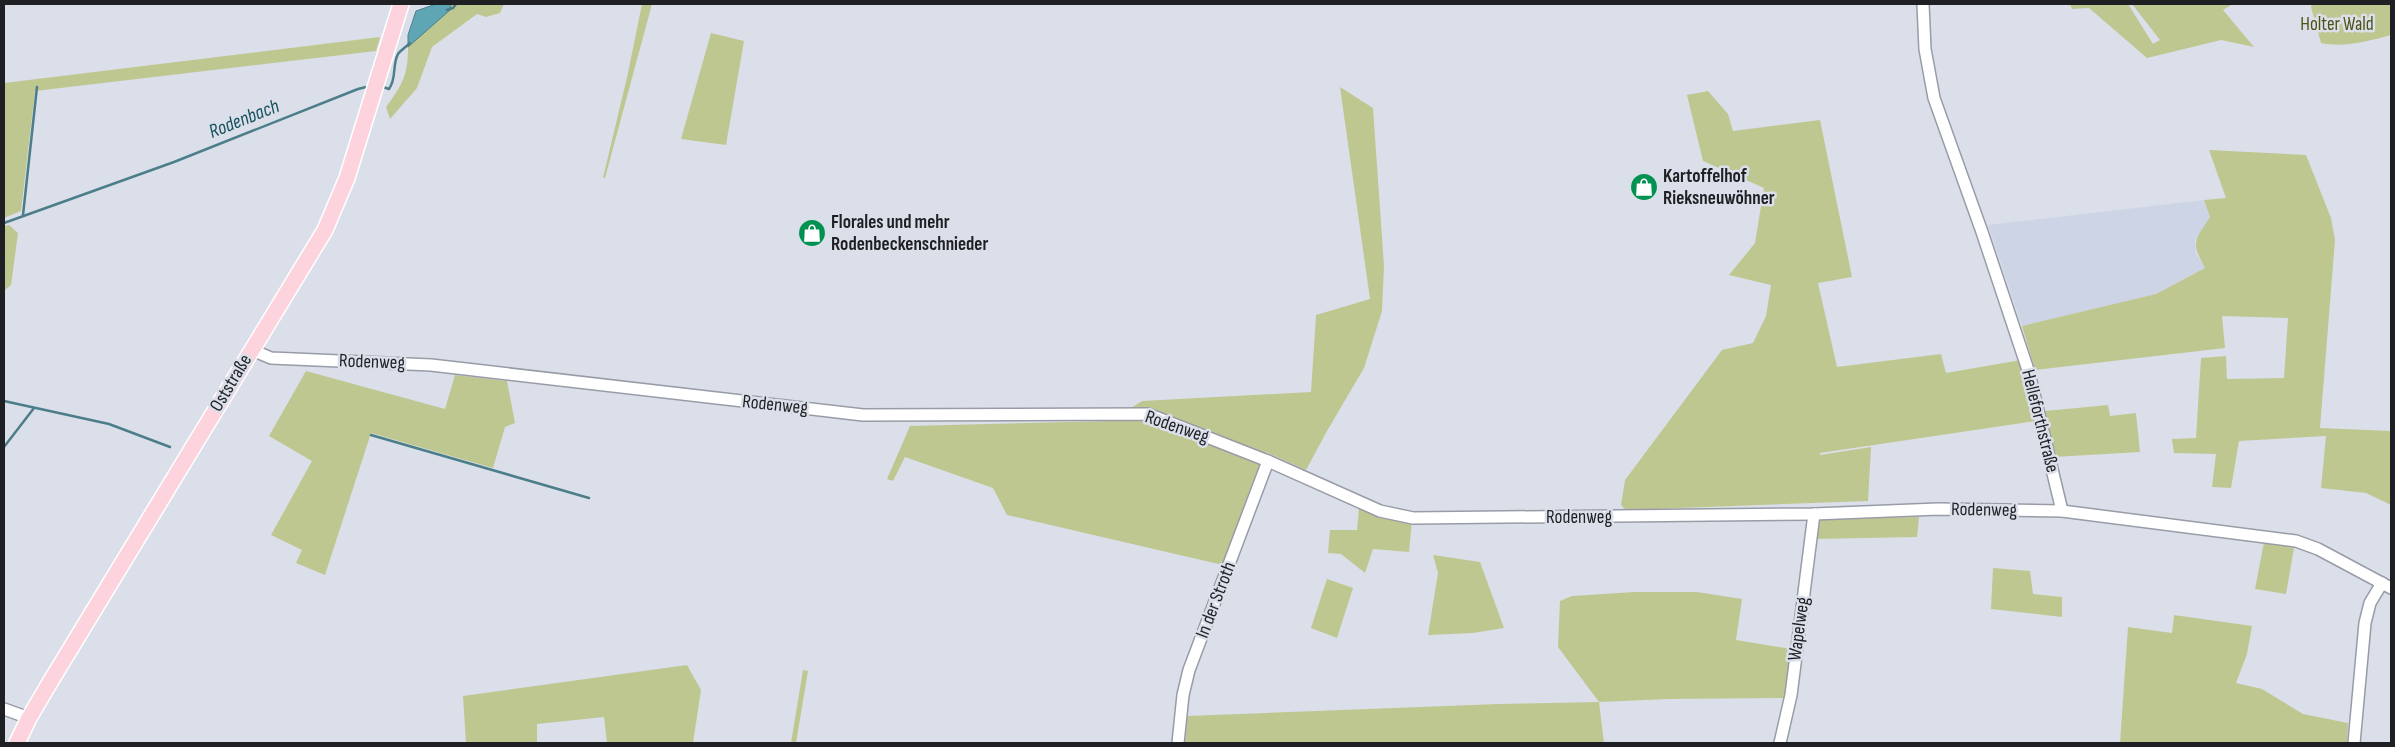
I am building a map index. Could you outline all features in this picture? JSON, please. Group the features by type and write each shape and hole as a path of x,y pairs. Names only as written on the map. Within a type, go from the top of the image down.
{"main road":[{"name":"Oststraße","path":"17,743 29,718 325,230 338,204 401,4"}],"street":[{"name":"Helleforthstraße","path":"1923,4 1925,49 1934,98 1982,232 2029,373 2062,511"},
{"name":"Rodenweg","path":"252,350 271,358 431,365 863,415 1148,414 1268,461 1380,511 1412,518 1814,514 1938,509 2062,511"},
{"name":"In der Stroth","path":"1178,743 1182,695 1268,461"},
{"path":"2062,511 2296,542 2318,550 2387,586 2370,602 2365,622 2354,743"},
{"name":"Wapelweg","path":"1780,743 1791,695 1814,514"},
{"path":"4,709 29,718"}],"shaded area":[{"path":"2204,200 2210,217 2195,241 2196,254 2205,268 2156,294 2022,326 1988,225"}],"green space":[{"path":"451,4 504,4 500,13 486,17 477,14 432,47 417,88 390,119 386,107 397,92 406,72 408,47 449,10"},
{"path":"642,4 652,4 605,178 603,178 628,73"},
{"path":"2070,4 2128,4 2153,44 2160,40 2132,4 2233,4 2223,10 2254,47 2221,40 2147,58 2089,8 2072,9"},
{"name":"Holter Wald","path":"2312,4 2391,4 2391,35 2339,45 2321,43 2311,7"},
{"path":"711,33 744,41 726,145 681,139"},
{"path":"380,37 376,51 35,91 21,211 4,218 4,83"},
{"path":"1340,87 1373,108 1384,266 1382,311 1364,368 1306,470 1266,452 1227,566 1007,515 993,488 905,457 893,481 887,479 910,426 1110,421 1142,401 1311,392 1316,315 1370,299"},
{"path":"1708,91 1728,114 1733,131 1820,120 1852,277 1818,283 1837,367 1941,354 1946,373 2021,360 2035,421 1820,453 1820,455 1871,447 1868,501 1626,510 1621,505 1625,480 1722,350 1753,343 1766,316 1771,285 1729,275 1755,243 1764,188 1703,161 1687,95"},
{"path":"2209,150 2306,155 2331,218 2335,240 2320,428 2391,431 2391,505 2366,493 2321,488 2326,436 2239,441 2231,488 2212,487 2216,454 2174,453 2172,439 2196,438 2201,358 2226,356 2227,379 2284,378 2288,318 2222,316 2225,348 2035,370 2022,326 2156,294 2205,268 2196,246 2196,241 2210,217 2204,200 2226,198"},
{"path":"9,225 18,233 11,285 4,291 4,226"},
{"path":"306,371 445,409 455,375 507,381 515,423 505,427 493,468 371,433 325,575 296,563 302,550 271,535 312,461 269,436"},
{"path":"2108,405 2110,416 2136,413 2140,452 2054,457 2045,411"},
{"path":"1359,508 1381,516 1412,521 1409,552 1373,549 1365,573 1341,554 1328,553 1330,530 1357,530"},
{"path":"1919,517 1917,537 1814,539 1817,519"},
{"path":"2264,542 2294,548 2286,594 2255,589"},
{"path":"1433,555 1480,562 1504,628 1473,633 1428,635 1438,573"},
{"path":"1993,568 2030,571 2033,594 2062,597 2062,617 1991,609"},
{"path":"1327,579 1353,588 1337,638 1311,628"},
{"path":"1634,592 1697,592 1742,599 1736,640 1791,649 1785,698 1599,702 1558,647 1560,601 1572,596"},
{"path":"2174,615 2252,626 2247,654 2236,683 2262,689 2303,714 2348,723 2347,743 2120,743 2128,627 2172,633"},
{"path":"687,665 701,690 693,743 607,743 604,717 537,724 537,743 466,743 463,696"},
{"path":"803,670 808,671 796,743 791,743"},
{"path":"1599,702 1604,743 1185,743 1187,716"}],"water":[{"path":"436,4 451,4 450,10 408,47 408,35 416,11"}],"waterway":[{"name":"Rodenbach","path":"447,10 453,8 456,4"},
{"name":"Rodenbach","path":"380,86 389,89 393,80 396,58 410,43"},
{"name":"Rodenbach","path":"4,223 174,162 358,89 370,86"},
{"path":"23,215 37,87"},
{"path":"4,401 109,424 170,447"},
{"path":"4,447 34,408"},
{"path":"371,435 589,498"}],"place":[{"name":"Kartoffelhof Rieksneuwöhner","path":"1644,187"},
{"name":"Florales und mehr Rodenbeckenschnieder","path":"812,233"}]}
